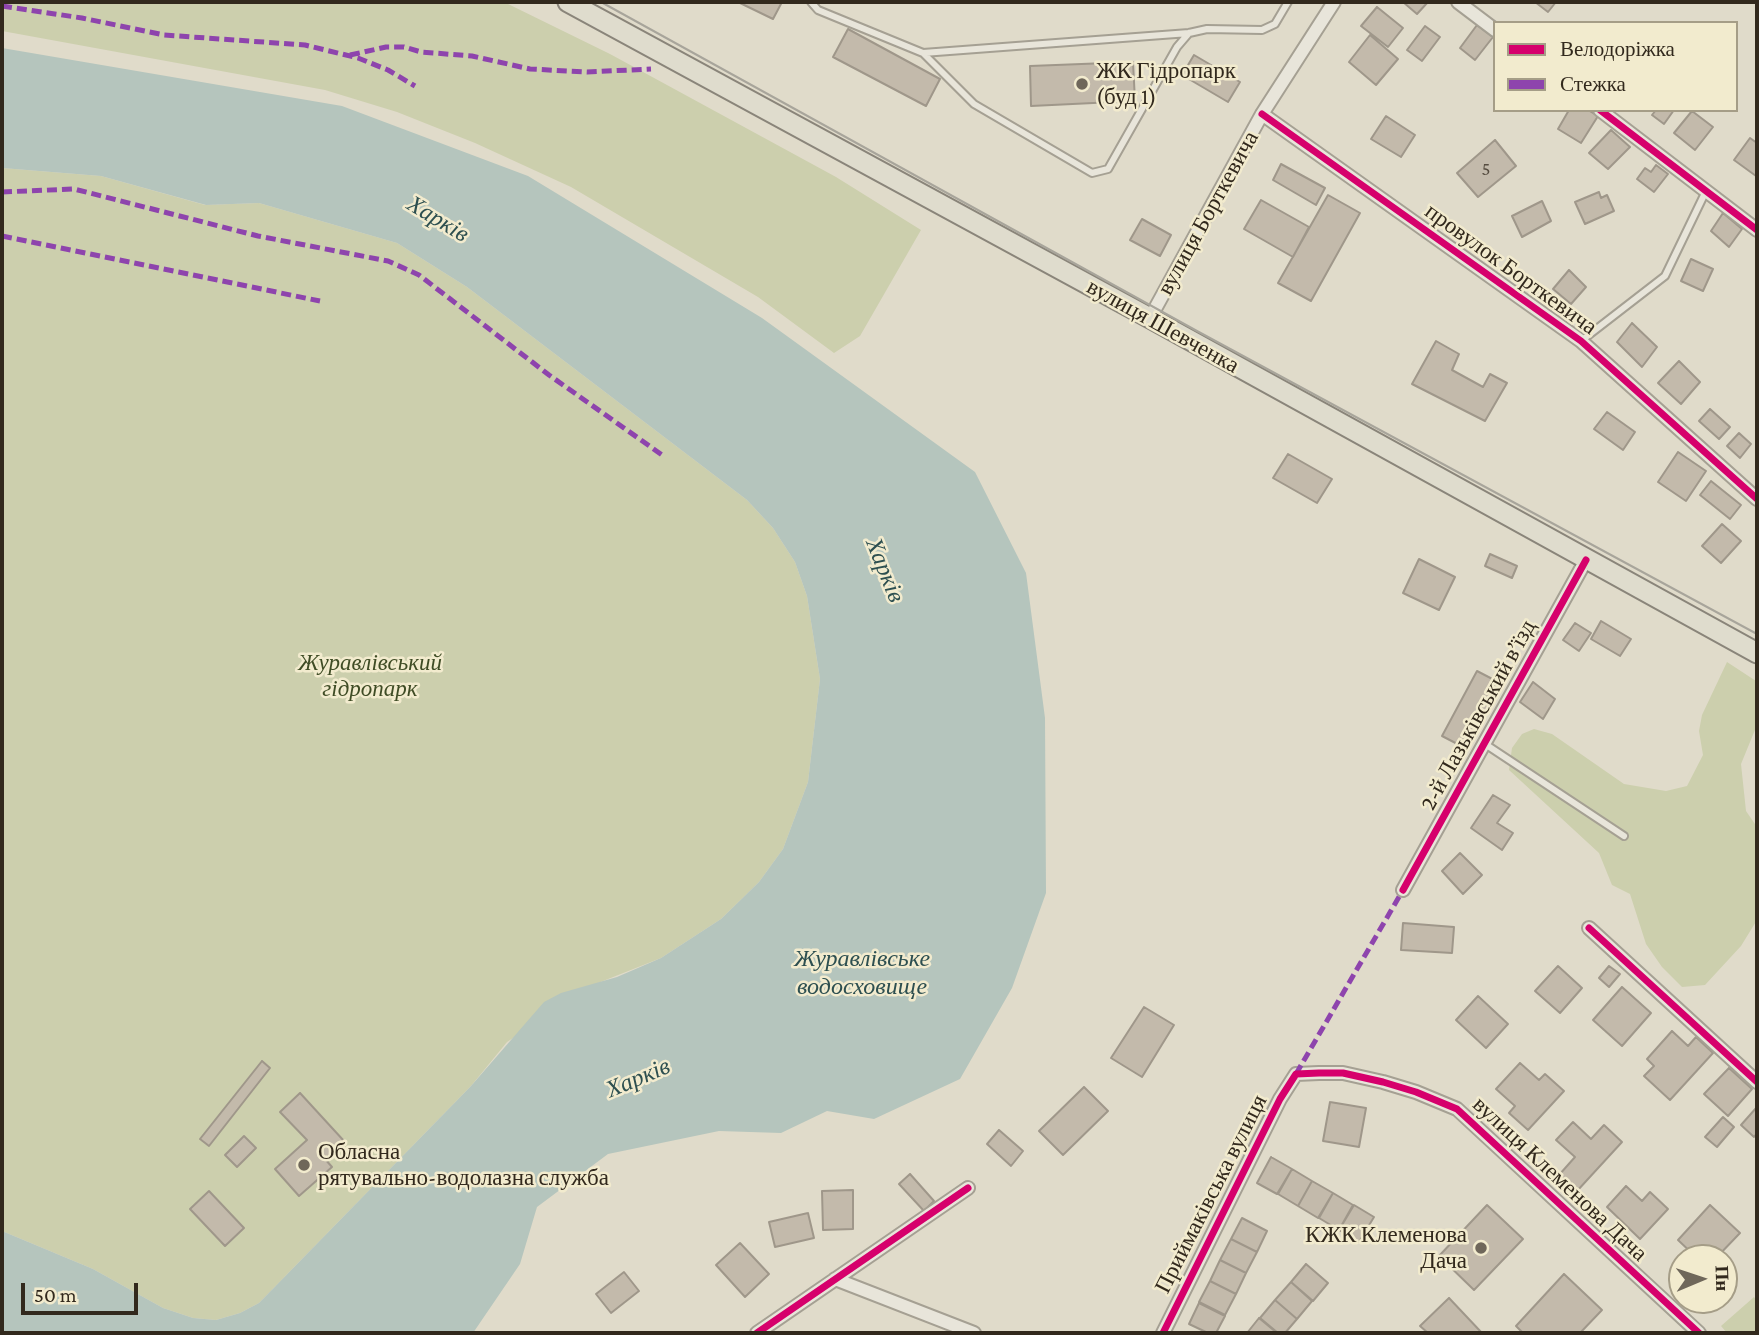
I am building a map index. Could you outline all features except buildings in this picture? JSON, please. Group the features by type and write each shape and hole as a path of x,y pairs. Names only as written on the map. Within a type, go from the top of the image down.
{"main road":[{"name":"вулиця Шевченка","path":"568,2 1150,318 1757,653"}],"street":[{"name":"вулиця Борткевича","path":"1150,318 1262,114 1334,2"},
{"path":"1458,2 1493,28"},
{"path":"1603,112 1757,230"},
{"name":"провулок Борткевича","path":"1262,114 1581,341 1757,499"},
{"name":"2-й Лазьківський в’їзд","path":"1404,890 1586,560"},
{"path":"1589,928 1757,1082"},
{"name":"вулиця Клеменова Дача","path":"1296,1074 1343,1073 1357,1076 1416,1092 1457,1109 1699,1333"},
{"name":"Приймаківська вулиця","path":"1163,1333 1280,1099 1296,1074"},
{"path":"757,1333 968,1188"},
{"path":"835,1279 974,1333"}],"lane":[{"path":"811,2 818,10 923,53 974,104 1092,173 1108,169 1177,47 1189,33"},
{"path":"923,53 1189,33 1207,29 1262,30 1275,24 1288,2"},
{"path":"1581,341 1665,276 1706,191"},
{"path":"1483,743 1624,836"}],"green space":[{"path":"2,2 504,2 610,54 836,177 921,230 860,336 834,353 758,297 571,187 475,143 397,112 325,90 2,31"},
{"name":"Журавлівський гідропарк","path":"2,168 101,176 205,205 259,203 397,243 467,287 747,500 773,528 795,562 807,596 820,679 808,782 783,849 759,882 721,919 661,958 593,985 507,1042 471,1086 259,1303 240,1313 216,1320 193,1318 163,1308 93,1269 2,1231"},
{"path":"1727,662 1756,681 1757,685 1757,725 1741,764 1746,811 1757,827 1757,920 1741,946 1705,985 1682,987 1662,967 1646,944 1630,894 1612,885 1599,853 1509,770 1512,748 1522,734 1534,729 1552,734 1624,784 1666,791 1687,786 1703,755 1699,731 1702,715"},
{"path":"1754,1297 1757,1301 1757,1333 1727,1333 1721,1326 1738,1314"}],"water":[{"name":"Журавлівське водосховище","path":"2,48 342,106 528,176 762,318 975,472 1026,573 1045,718 1046,893 1012,988 960,1079 874,1119 827,1111 781,1133 719,1131 608,1154 537,1207 520,1264 473,1333 2,1333 2,1231 93,1269 163,1308 193,1318 216,1320 240,1313 259,1303 471,1086 544,1002 561,993 617,977 661,958 721,919 759,882 783,849 808,782 820,679 807,596 795,562 773,528 747,500 467,287 397,243 259,203 206,205 101,176 2,168"}],"tram line":[{"path":"601,2 1197,331 1757,634"}],"marked path":[{"path":"2,6 82,18 164,35 305,45 358,58 388,70 415,86"},
{"path":"350,55 386,47 404,47 421,52 472,56 530,69 587,72 651,69"},
{"path":"2,192 74,189 258,236 388,261 419,275 549,375 665,457"},
{"path":"2,236 320,301"},
{"path":"1296,1074 1403,890"}],"cycle path":[{"path":"1603,112 1757,230"},
{"path":"1262,114 1581,341 1757,499"},
{"path":"1403,890 1586,560"},
{"path":"1589,928 1757,1082"},
{"path":"1163,1333 1280,1099 1296,1074 1319,1073 1343,1073 1383,1082 1457,1109 1699,1333"},
{"path":"757,1333 968,1188"}],"place":[{"name":"ЖК Гідропарк (буд 1)","path":"1082,84"},
{"name":"Обласна рятувально-водолазна служба","path":"304,1165"},
{"name":"КЖК Клеменова Дача","path":"1481,1248"}],"water label":[{"name":"Харків","path":"438,219"},
{"name":"Харків","path":"885,570"},
{"name":"Харків","path":"638,1078"}]}
